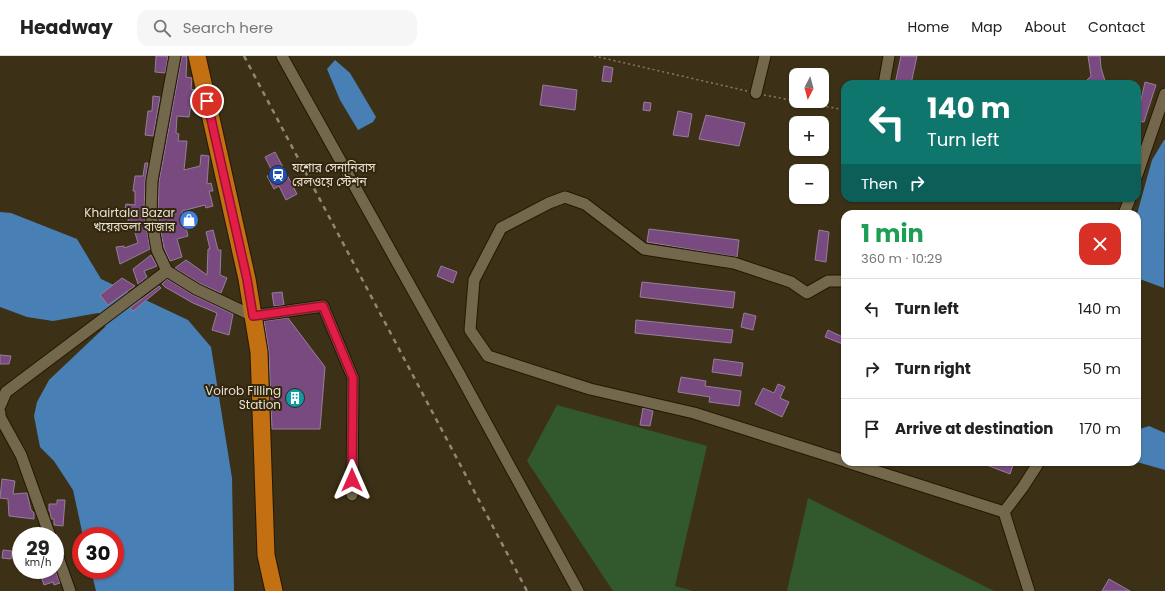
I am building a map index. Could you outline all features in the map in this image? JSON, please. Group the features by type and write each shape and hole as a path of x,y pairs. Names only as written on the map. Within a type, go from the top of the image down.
{"highway":[{"path":"198,56 247,279 259,352 266,555 274,591"}],"street":[{"path":"175,56 152,181 152,231 157,250 167,271 196,289 253,316 323,306 353,378 352,495"},
{"path":"282,56 460,375 578,591"},
{"path":"756,93 765,56"},
{"path":"885,80 890,56"},
{"path":"1141,163 1165,94"},
{"path":"841,281 828,281 806,293 791,282 734,263 644,249 585,204 565,197 549,202 501,228 474,280 470,330 488,356 590,389 694,413 841,460"},
{"path":"0,406 3,391 56,355 167,271"},
{"path":"0,413 0,417 21,455 47,527"},
{"path":"859,466 1004,512"},
{"path":"1004,512 1036,466"},
{"path":"1004,512 1029,591"},
{"path":"64,574 70,591"}],"path":[{"path":"594,56 789,100"},
{"path":"829,107 841,109"}],"green space":[{"path":"557,405 707,446 675,586 693,591 613,591 527,461"},
{"path":"808,498 994,591 787,591"}],"water":[{"path":"335,60 350,73 376,117 373,122 358,130 340,100 327,69"},
{"path":"1165,140 1164,288 1141,279 1141,210 1138,210 1152,160"},
{"path":"0,212 11,213 77,239 101,279 188,320 211,347 232,478 234,591 96,591 93,579 124,579 124,527 81,527 73,490 54,461 40,447 34,416 37,402 49,380 105,327 106,322 103,315 98,313 53,321 27,317 0,307"},
{"path":"1149,426 1165,433 1165,470 1141,463 1141,429"}],"building":[{"path":"156,56 168,56 165,73 155,72"},
{"path":"182,56 187,56 186,77 192,78 191,89 194,90 197,102 191,103 189,117 177,116 176,133 179,134 178,141 187,141 184,170 200,166 201,155 209,156 207,184 211,183 213,191 209,191 213,206 206,208 205,205 182,211 188,236 177,239 182,257 170,261 164,248 158,215 159,182"},
{"path":"901,56 917,56 912,80 896,80"},
{"path":"1088,56 1100,56 1101,68 1105,80 1087,80 1091,76"},
{"path":"604,66 613,68 611,82 602,81"},
{"path":"1145,82 1156,85 1144,122 1141,122 1141,100"},
{"path":"543,85 577,90 575,110 540,105"},
{"path":"153,96 160,97 153,136 145,135 148,111 152,111"},
{"path":"644,102 651,103 650,111 643,110"},
{"path":"678,111 692,114 688,137 673,135"},
{"path":"706,115 745,123 739,146 699,139"},
{"name":"যশোর সেনানিবাস রেলওয়ে স্টেশন","path":"275,152 297,194 286,200 279,186 274,189 267,176 273,173 265,157"},
{"path":"145,163 148,163 145,181 144,215 150,249 120,264 116,247 124,246 124,248 138,243 134,229 127,229 129,214 124,214 126,204 135,205 135,191 133,191 135,176 143,176"},
{"path":"649,229 739,240 737,257 647,242"},
{"path":"213,230 218,250 221,250 220,275 227,278 221,293 199,283 175,268 186,260 207,275 208,249 210,249 206,232"},
{"path":"819,230 829,232 826,262 815,260"},
{"path":"151,255 157,266 144,271 147,277 138,284 133,269"},
{"path":"441,266 457,272 453,283 437,276"},
{"path":"122,278 135,286 108,305 100,295"},
{"path":"167,279 193,295 233,314 229,335 212,330 217,313 193,303 165,287 162,284"},
{"path":"642,282 735,292 733,308 640,297"},
{"path":"159,286 161,288 133,311 130,308"},
{"path":"282,292 284,305 274,306 272,293"},
{"path":"744,313 756,316 753,330 741,327"},
{"name":"Voirob Filling Station","path":"288,318 325,367 320,429 272,429 269,352 264,321"},
{"path":"636,320 733,330 731,343 635,333"},
{"path":"828,330 841,336 841,343 825,337"},
{"path":"0,355 11,356 9,364 0,364"},
{"path":"714,359 743,363 741,376 712,372"},
{"path":"681,377 706,381 705,386 741,391 739,406 709,402 710,397 678,392"},
{"path":"778,384 785,387 780,398 789,402 782,417 755,404 763,388 774,393"},
{"path":"643,408 653,411 650,426 640,425"},
{"path":"989,466 1013,466 1010,474"},
{"path":"2,479 15,481 13,494 27,493 31,510 34,513 34,519 9,516 8,499 0,498"},
{"path":"57,500 65,500 63,526 54,525 54,519 51,519 49,511 49,504 57,504"},
{"path":"3,550 12,551 11,559 2,558"},
{"path":"42,579 58,579 60,583 54,585 53,582 44,585"},
{"path":"1109,579 1130,591 1102,591"}],"railway":[{"path":"244,56 527,591"}],"place":[{"name":"যশোর সেনানিবাস রেলওয়ে স্টেশন","path":"278,175"},
{"name":"Khairtala Bazar খয়েরতলা বাজার","path":"189,220"},
{"name":"Voirob Filling Station","path":"295,398"}],"route":[{"path":"207,101 247,279 253,316 323,306 353,378 352,480"}]}
